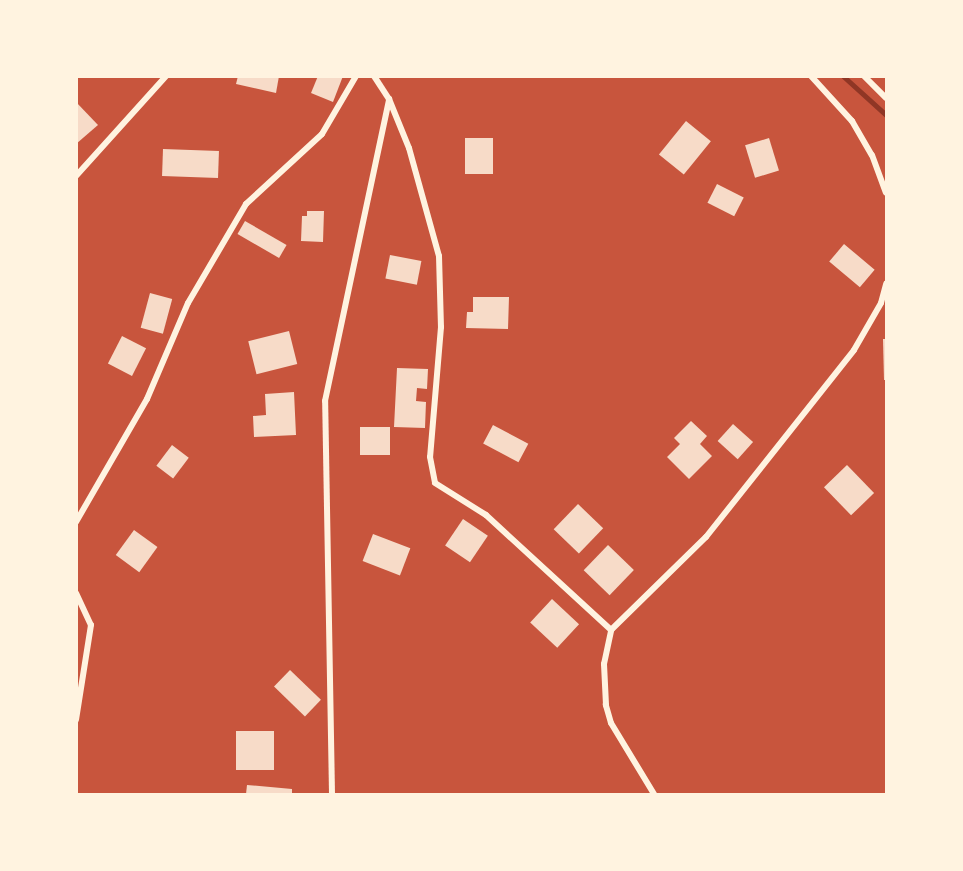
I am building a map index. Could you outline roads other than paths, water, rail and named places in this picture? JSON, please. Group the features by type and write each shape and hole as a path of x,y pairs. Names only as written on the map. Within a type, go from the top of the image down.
{"street":[{"path":"76,176 166,76"},
{"path":"76,522 147,399 188,303 246,204 322,134 356,76"},
{"path":"374,76 389,99 409,148 438,256 441,327 430,458 435,483 486,515 610,630"},
{"path":"811,76 852,121 872,154 886,193"},
{"path":"864,76 886,98"},
{"path":"332,795 325,400 389,99"},
{"path":"654,795 611,723 606,705 604,663 610,630 706,537 854,350 881,303 886,284"},
{"path":"76,593 90,616 91,633 76,720"}],"waterway":[{"path":"843,76 886,115"}]}
